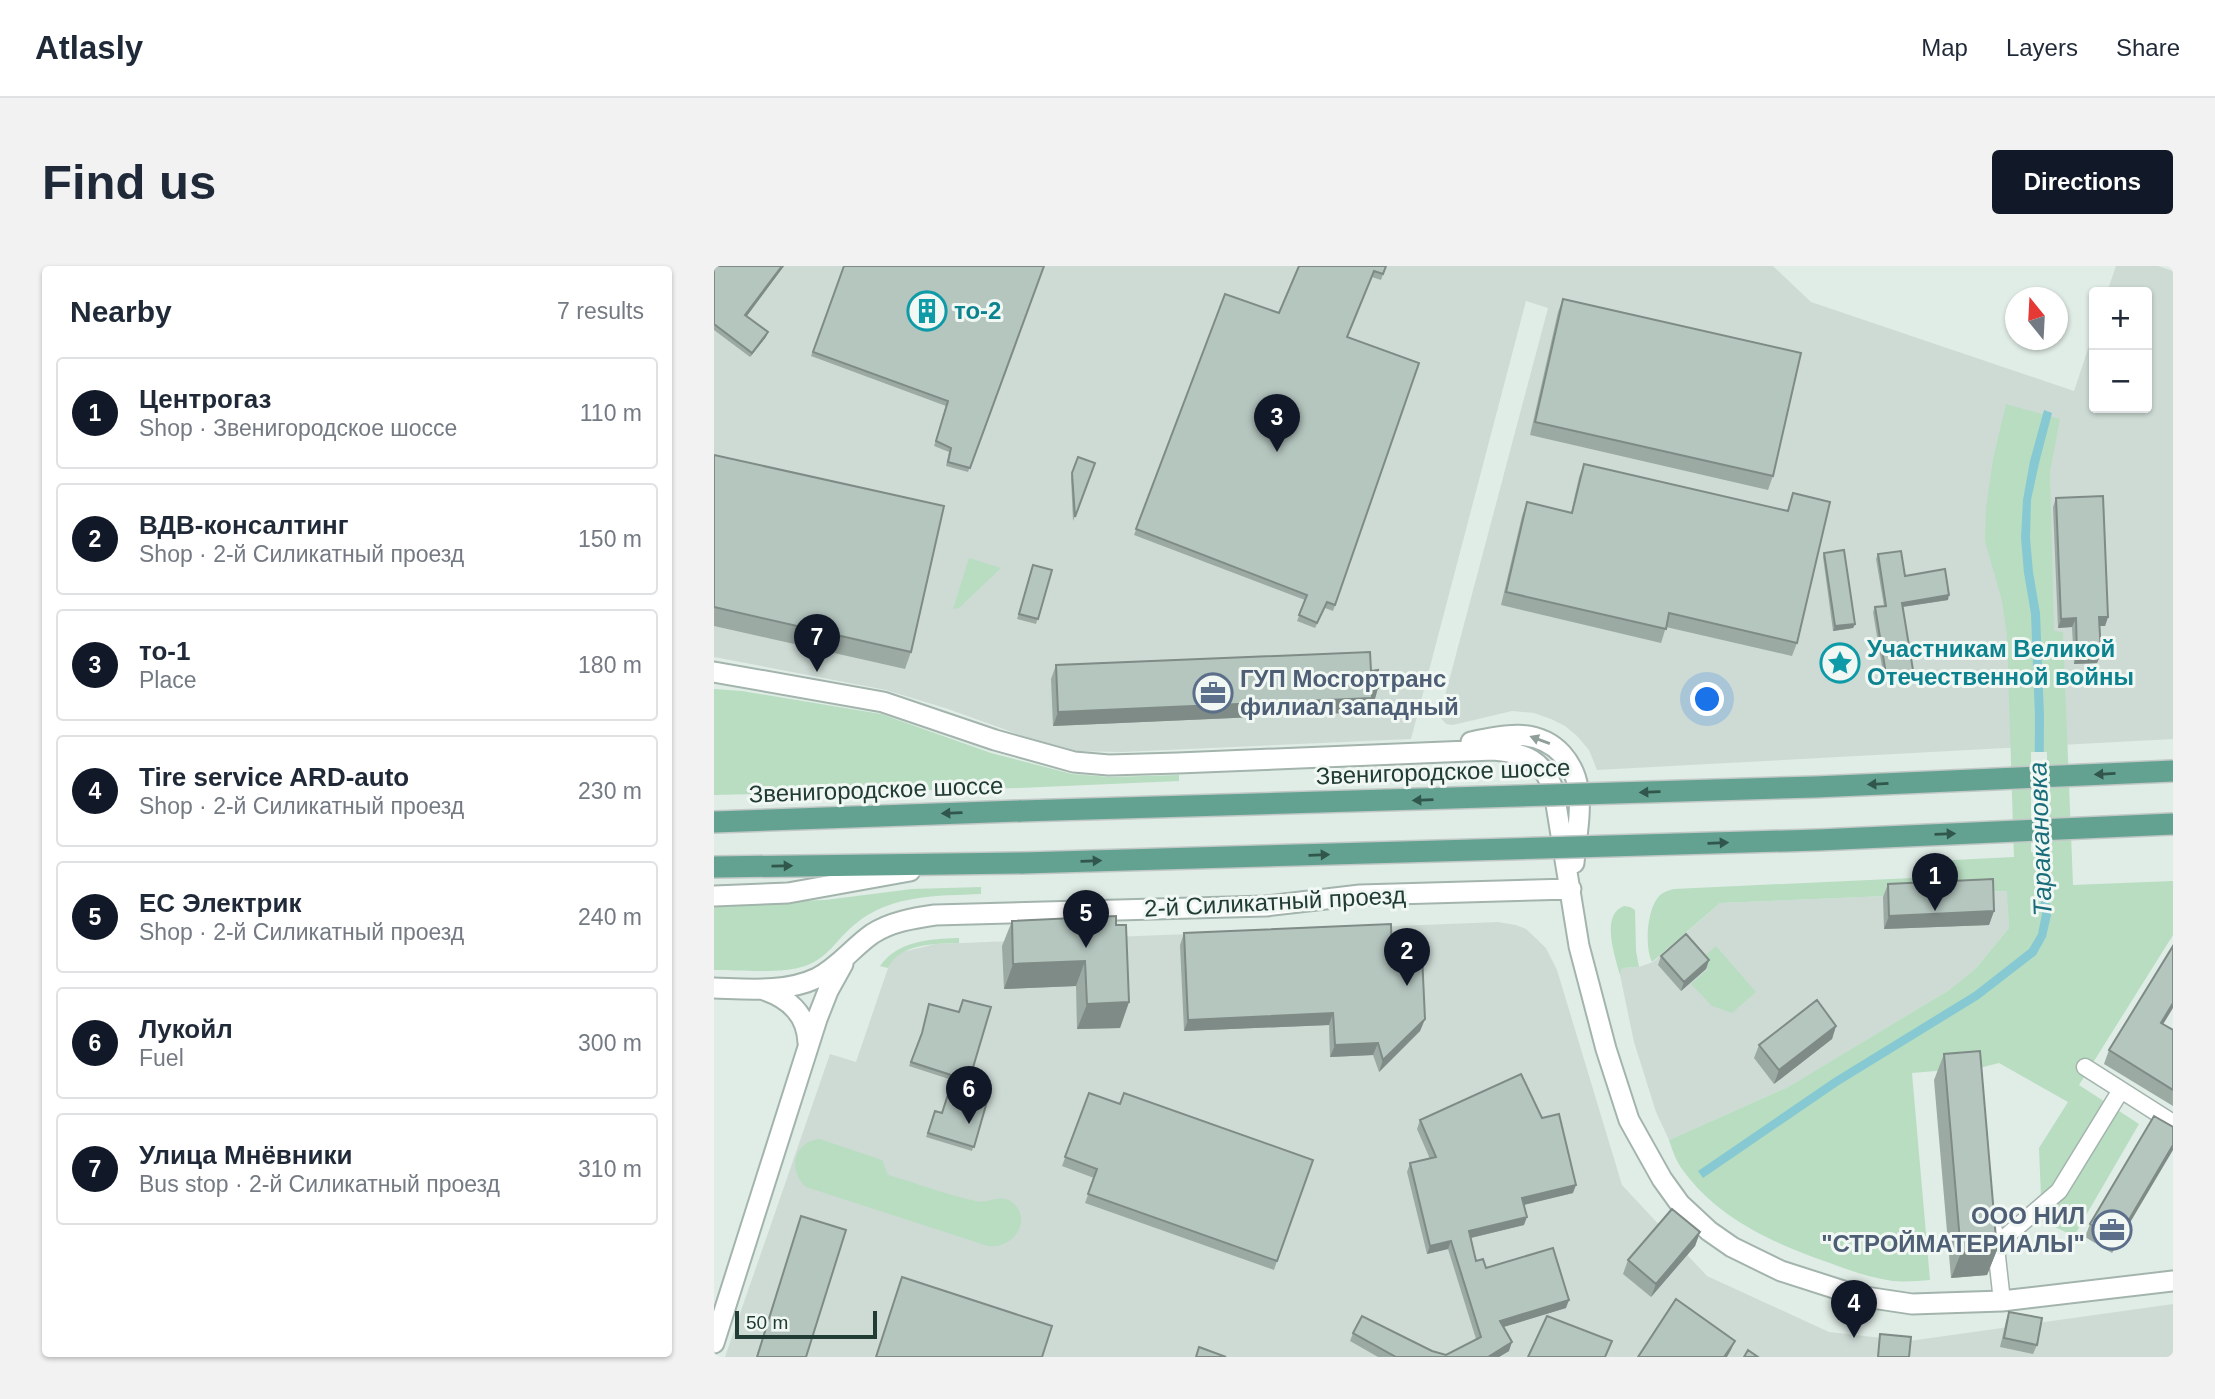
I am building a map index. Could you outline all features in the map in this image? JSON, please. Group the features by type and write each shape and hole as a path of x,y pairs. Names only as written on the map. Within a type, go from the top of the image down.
{"main road":[{"name":"Звенигородское шоссе","path":"714,822 1802,787 2173,771"},
{"path":"714,867 1023,863 1804,841 2173,824"}],"street":[{"path":"714,672 883,702 1007,744 1074,762 1109,765 1424,752 1507,735 1537,738 1558,750 1573,769 1579,789 1571,888 1574,916 1606,1049 1629,1120 1662,1180 1680,1204 1709,1231 1732,1247 1781,1271 1834,1289 1912,1304 2002,1301 2173,1281"},
{"path":"714,896 788,893 908,871 980,864"},
{"name":"2-й Силикатный проезд","path":"714,988 754,989 802,984 830,971 873,933 912,918 935,915 1266,906 1360,895 1571,888"},
{"name":"2-й Силикатный проезд","path":"714,1343 820,1010 836,976 852,953"},
{"path":"754,989 778,995 796,1008 807,1032 807,1051"},
{"path":"2085,1067 2173,1123"},
{"path":"1996,1246 2059,1191 2121,1090"},
{"path":"1993,1219 2002,1301"}],"shaded area":[{"path":"714,266 1773,266 1811,302 2074,391 2089,346 2089,413 2152,413 2152,287 2109,287 2116,266 2158,266 2173,271 2173,739 1597,770 1589,750 1577,736 1565,726 1534,713 1512,711 1453,725 1446,724 1441,718 1441,711 1548,308 1526,301 1411,739 1122,752 1073,751 886,690 714,657"},
{"path":"2008,891 2009,928 1976,968 1949,990 1788,1087 1669,1140 1656,1112 1634,1042 1620,975 1622,968 1639,967 1653,962 1720,903"},
{"path":"1498,922 1526,929 1546,948 1557,970 1622,1185 1707,1276 1829,1332 1909,1341 2173,1304 2173,1357 725,1357 830,1054 856,1062 888,968 892,959 902,952 936,944"}],"green space":[{"path":"2006,404 2060,419 2050,472 2054,631 2063,632 2073,885 2173,881 2173,935 2079,1085 2139,1124 2074,1236 2042,1221 2039,1148 2068,1102 1999,1063 1983,1067 1912,1073 1930,1280 1893,1281 1861,1274 1809,1256 1748,1227 1712,1202 1696,1186 1680,1166 1669,1140 1788,1087 1949,990 1976,968 2009,928 2007,891 1720,903 1652,962 1648,946 1648,925 1653,905 1658,898 1664,892 1674,889 1934,877 1934,861 2014,857 2007,636 2002,601 1985,541 1986,508 1993,459"},
{"path":"969,558 1001,568 959,608 953,609"},
{"path":"714,689 742,691 881,714 991,753 1072,774 1110,777 1179,775 1179,781 1019,788 714,795"},
{"path":"981,887 981,894 914,899 883,907 854,925 826,954 805,966 773,971 714,970 714,904 825,900 912,889"},
{"path":"1624,906 1635,910 1639,967 1622,968 1620,975 1611,927 1617,911"},
{"path":"959,938 959,943 909,949 888,968 880,966 888,957 906,946 926,940"},
{"path":"1716,946 1756,992 1732,1013 1712,1006 1691,984 1708,969 1700,960"},
{"path":"820,1139 882,1160 888,1175 976,1201 1008,1199 1018,1209 1021,1217 1018,1232 1005,1243 988,1246 806,1187 797,1173 796,1157 804,1145"}],"water":[{"name":"Таракановка","path":"2044,410 2052,413 2031,500 2030,538 2040,613 2044,716 2043,849 2051,915 2046,937 2036,955 1979,999 1839,1085 1703,1178 1698,1171 1834,1078 1974,992 2029,949 2038,934 2042,914 2034,849 2035,717 2031,614 2021,538 2023,500 2030,461"}],"pier":[{"path":"2031,752 2047,752 2047,852 2031,852"}],"building":[{"path":"714,266 782,266 745,315 768,332 752,353 714,324"},
{"name":"то-2","path":"844,266 1044,266 970,468 948,462 951,448 936,441 948,401 813,352"},
{"path":"1299,266 1386,266 1383,274 1374,271 1347,337 1419,363 1335,605 1327,602 1317,623 1299,615 1307,595 1136,529 1225,294 1279,313"},
{"path":"1563,299 1801,353 1773,476 1535,422"},
{"path":"714,455 944,506 911,652 714,607"},
{"path":"1078,457 1095,463 1075,517 1072,473"},
{"path":"1584,464 1788,511 1793,493 1830,502 1797,643 1669,613 1666,629 1506,592 1527,502 1572,513"},
{"path":"2103,496 2108,617 2099,617 2101,654 2077,655 2076,618 2061,619 2056,498"},
{"path":"1844,550 1855,624 1835,626 1824,553"},
{"path":"1901,551 1905,576 1945,569 1949,595 1902,603 1913,670 1886,674 1875,607 1886,606 1878,554"},
{"path":"1033,565 1052,570 1038,619 1019,614"},
{"name":"ГУП Мосгортранс филиал западный","path":"1370,652 1371,671 1378,670 1378,688 1372,689 1372,698 1058,712 1056,665"},
{"path":"1993,879 1994,911 1889,916 1888,884"},
{"path":"1116,916 1116,925 1126,925 1129,1002 1087,1004 1085,961 1013,964 1012,921"},
{"path":"1391,924 1392,957 1422,955 1425,1019 1383,1060 1378,1043 1335,1045 1333,1013 1188,1020 1184,933"},
{"path":"1686,934 1709,960 1684,982 1661,956"},
{"path":"2173,946 2173,1003 2161,1023 2173,1030 2173,1090 2109,1050"},
{"path":"963,1000 991,1007 966,1091 988,1098 974,1147 928,1133 935,1111 942,1113 954,1076 911,1062 929,1004 959,1012"},
{"path":"1817,1000 1836,1026 1779,1070 1759,1045"},
{"path":"1980,1051 1997,1250 1961,1253 1944,1054"},
{"path":"1521,1074 1542,1118 1559,1114 1576,1185 1522,1198 1527,1217 1469,1231 1476,1261 1483,1259 1486,1268 1553,1248 1569,1300 1500,1321 1512,1342 1488,1357 1396,1357 1353,1333 1362,1316 1432,1351 1446,1355 1481,1337 1451,1241 1430,1246 1410,1163 1436,1157 1420,1120"},
{"path":"1089,1093 1120,1104 1124,1093 1313,1160 1277,1261 1088,1194 1097,1169 1065,1157"},
{"path":"2154,1116 2173,1127 2173,1145 2117,1240 2090,1224"},
{"path":"1672,1209 1700,1232 1656,1284 1628,1260"},
{"path":"801,1216 846,1230 806,1357 757,1357"},
{"path":"902,1277 1052,1326 1042,1357 876,1357"},
{"path":"1676,1299 1735,1341 1724,1357 1638,1357"},
{"path":"2009,1312 2042,1318 2037,1345 2004,1338"},
{"path":"1547,1316 1612,1341 1605,1357 1528,1357"},
{"path":"1880,1334 1911,1337 1909,1357 1878,1357"},
{"path":"1199,1347 1226,1357 1196,1357"},
{"path":"1748,1350 1758,1357 1744,1357"}],"place":[{"name":"то-2","path":"927,311"},
{"name":"то-1","path":"1277,452"},
{"name":"Участникам Великой Отечественной войны","path":"1840,663"},
{"name":"Улица Мнёвники","path":"817,672"},
{"name":"ГУП Мосгортранс филиал западный","path":"1213,693"},
{"name":"Центрогаз","path":"1935,911"},
{"name":"ЕС Электрик","path":"1086,948"},
{"name":"ВДВ-консалтинг","path":"1407,986"},
{"name":"Лукойл","path":"969,1124"},
{"name":"ООО НИЛ \"СТРОЙМАТЕРИАЛЫ\"","path":"2112,1230"},
{"name":"Tire service ARD-auto","path":"1854,1338"}]}
